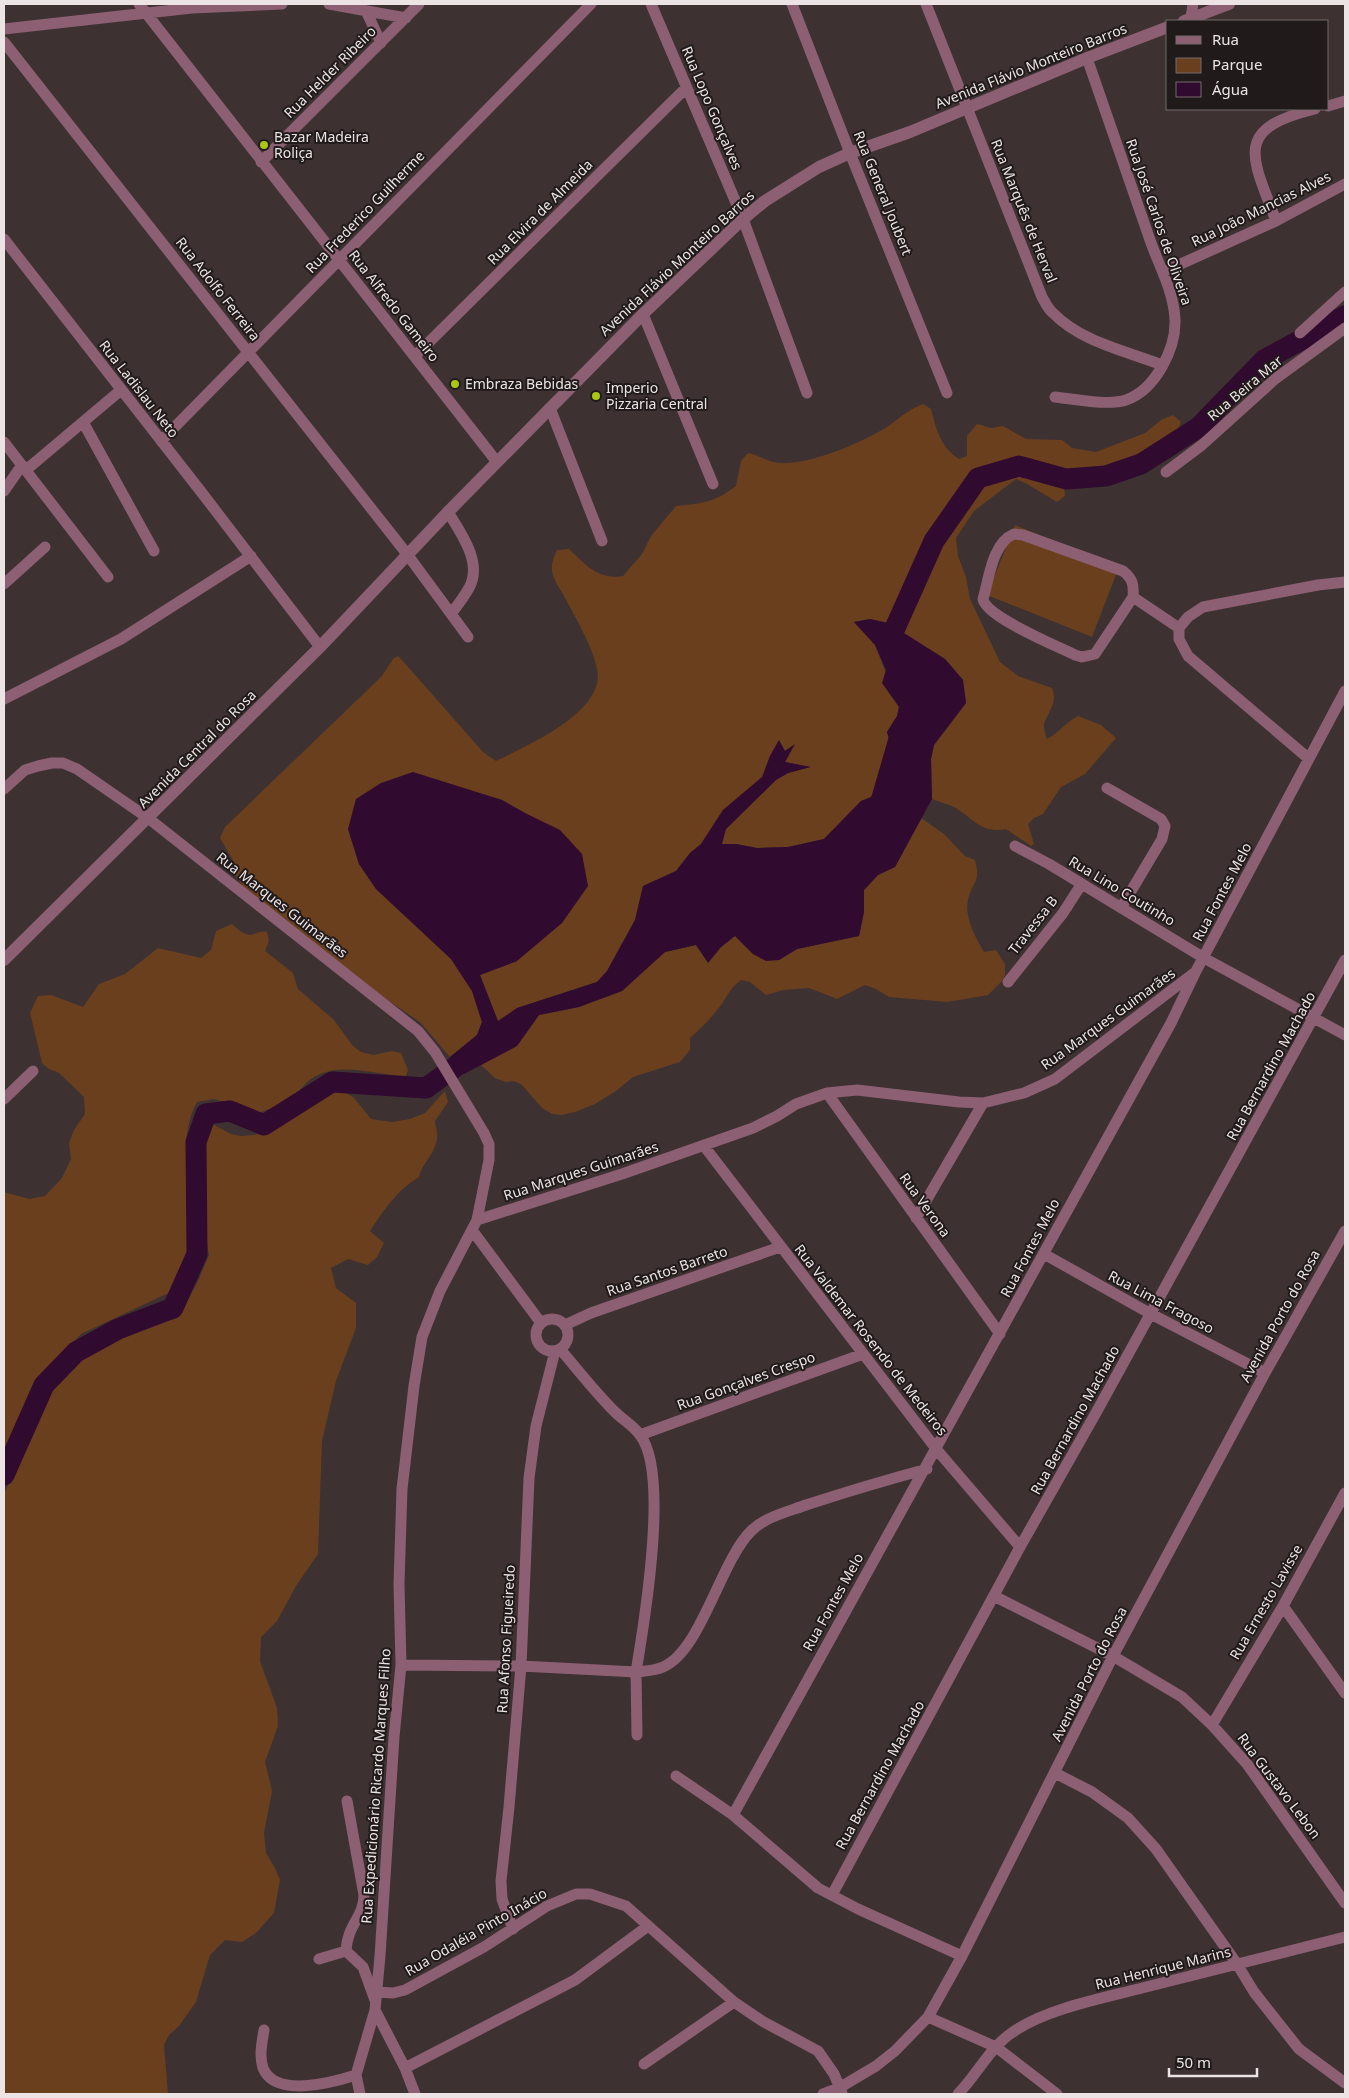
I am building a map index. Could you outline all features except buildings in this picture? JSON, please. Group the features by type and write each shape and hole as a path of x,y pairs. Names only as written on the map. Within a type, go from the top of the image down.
{"street":[{"name":"Rua Alfredo Gameiro","path":"139,4 497,462"},
{"path":"4,29 192,8 282,4"},
{"path":"329,4 406,18"},
{"name":"Rua Helder Ribeiro","path":"261,162 419,4"},
{"name":"Rua Frederico Guilherme","path":"161,441 591,4"},
{"name":"Rua Lopo Gonçalves","path":"651,4 744,219 807,392"},
{"name":"Rua General Joubert","path":"792,4 947,393"},
{"name":"Rua Marquês de Herval","path":"926,4 1042,297 1052,312 1068,326 1085,336 1162,365"},
{"path":"1188,20 1193,4"},
{"path":"1188,20 1229,4"},
{"path":"366,11 380,43"},
{"name":"Avenida Flávio Monteiro Barros","path":"407,554 643,314 744,219 789,185 820,167 850,153 967,109 1087,58 1166,28"},
{"name":"Rua Adolfo Ferreira","path":"4,42 407,554 468,637"},
{"name":"Rua José Carlos de Oliveira","path":"1055,397 1114,402 1127,400 1153,380 1172,343 1175,321 1174,308 1163,272 1087,58"},
{"name":"Rua Elvira de Almeida","path":"415,356 686,88"},
{"path":"1329,106 1345,101"},
{"path":"1276,221 1257,169 1254,151 1257,137 1266,128 1296,113 1311,110"},
{"name":"Rua João Mancias Alves","path":"1163,272 1276,221 1345,184"},
{"name":"Rua Ladislau Neto","path":"4,239 251,556 320,648"},
{"path":"1300,333 1345,292"},
{"path":"643,314 712,484"},
{"name":"Rua Beira Mar","path":"1166,472 1202,446 1275,379 1345,328"},
{"path":"4,492 24,467 83,422 120,390"},
{"path":"550,408 602,541"},
{"path":"83,422 154,551"},
{"path":"4,442 108,577"},
{"path":"448,512 466,541 474,564 470,586 451,614"},
{"path":"1014,534 1023,535 1123,571 1132,580 1133,597 1095,654 1082,657 996,616 986,607 983,599 995,555 1006,539 1014,534"},
{"path":"4,584 45,547"},
{"name":"Avenida Central do Rosa","path":"4,960 320,648 407,554"},
{"path":"4,699 120,639 251,556"},
{"path":"1308,758 1188,656 1179,639 1179,628 1188,617 1203,608 1308,587 1345,582"},
{"path":"1133,597 1179,628"},
{"name":"Rua Fontes Melo","path":"733,1815 868,1569 937,1450 969,1387 1044,1254 1081,1182 1171,1023 1195,973 1345,691"},
{"path":"4,788 25,770 52,763 63,763 77,769 148,818"},
{"path":"1107,788 1160,819 1165,826 1162,839 1121,908"},
{"name":"Rua Marques Guimarães","path":"148,818 418,1031 430,1044 484,1133 488,1144 489,1160 475,1225"},
{"name":"Rua Lino Coutinho","path":"1014,846 1049,864 1204,958 1345,1035"},
{"name":"Travessa B","path":"1008,982 1063,913 1081,885"},
{"name":"Rua Bernardino Machado","path":"832,1895 1020,1547 1151,1314 1345,960"},
{"name":"Rua Marques Guimarães","path":"475,1225 753,1128 796,1104 827,1093 857,1090 983,1103 1024,1093 1055,1079 1195,973"},
{"path":"4,1099 33,1071"},
{"name":"Rua Verona","path":"827,1093 1000,1334"},
{"path":"916,1218 983,1103"},
{"name":"Rua Valdemar Rosendo de Medeiros","path":"704,1146 937,1450 1020,1547"},
{"path":"475,1225 541,1323"},
{"name":"Rua Expedicionário Ricardo Marques Filho","path":"360,2094 356,2075 376,2001 394,1737 401,1665 399,1584 402,1489 422,1337 440,1291 475,1225"},
{"name":"Avenida Porto do Rosa","path":"823,2094 841,2091 876,2066 895,2051 928,2017 962,1956 1113,1656 1265,1374 1345,1231"},
{"name":"Rua Santos Barreto","path":"565,1325 591,1313 780,1247"},
{"name":"Rua Lima Fragoso","path":"1044,1254 1151,1314 1265,1374"},
{"path":"553,1318 560,1320 565,1325 568,1331 568,1338 565,1345 557,1350 547,1350 540,1345 536,1338 537,1330 541,1323 553,1318"},
{"path":"557,1350 614,1411 640,1435 646,1447 650,1463 654,1517 650,1570 636,1672 637,1735"},
{"name":"Rua Afonso Figueiredo","path":"512,1929 502,1898 501,1880 521,1666 529,1478 536,1426 557,1350"},
{"name":"Rua Gonçalves Crespo","path":"640,1435 863,1354"},
{"path":"401,1665 521,1666 636,1672 664,1667 679,1655 701,1620 732,1557 750,1532 757,1526 774,1516 814,1502 926,1469"},
{"name":"Rua Ernesto Lavisse","path":"1212,1725 1283,1606 1345,1493"},
{"name":"Rua Gustavo Lebon","path":"994,1596 1113,1656 1182,1697 1212,1725 1247,1764 1345,1903"},
{"path":"1283,1606 1345,1693"},
{"path":"1055,1773 1092,1792 1128,1818 1156,1849 1237,1964 1258,1998 1298,2050 1345,2083"},
{"path":"676,1776 733,1815 818,1888 962,1956"},
{"path":"347,1801 364,1895 364,1905 346,1938 346,1951 363,1967 415,2094"},
{"name":"Rua Odaléia Pinto Inácio","path":"376,2001 405,1990 484,1947 548,1906 576,1894 590,1894 626,1906 734,2002 762,2021 818,2051 834,2074 841,2091"},
{"path":"405,2068 575,1980 612,1955 648,1926"},
{"name":"Rua Henrique Marins","path":"958,2094 996,2047 1024,2024 1050,2014 1108,1997 1345,1937"},
{"path":"319,1959 346,1951"},
{"path":"644,2064 734,2002"},
{"path":"928,2017 996,2047 1049,2092"},
{"path":"264,2030 261,2051 263,2067 270,2080 280,2087 296,2089 356,2075"}],"green space":[{"path":"923,404 931,409 937,431 944,444 959,459 967,456 967,436 977,424 991,428 1003,426 1026,439 1062,440 1072,448 1096,452 1145,433 1161,420 1173,415 1181,422 1176,435 1135,457 1106,469 1075,474 1059,473 1029,465 1041,476 1064,485 1065,496 1057,502 1016,479 974,511 956,538 958,556 966,577 970,599 1000,662 1018,676 1052,688 1054,700 1044,724 1047,739 1078,716 1101,725 1116,738 1085,774 1061,787 1043,814 1034,818 1028,824 1034,844 1031,846 1006,829 997,830 984,827 954,807 932,799 931,759 934,745 966,703 963,680 945,659 888,623 870,619 854,622 875,645 899,707 897,716 887,732 898,769 894,788 861,801 824,839 788,847 757,848 736,844 721,844 726,829 776,780 788,773 809,767 785,762 794,745 785,751 779,741 770,756 763,777 723,810 701,844 690,853 676,871 643,886 635,920 607,971 597,982 517,1008 498,1022 480,975 517,961 525,813 502,800 439,781 348,829 359,864 376,889 451,959 472,991 482,1022 477,1035 450,1057 420,1022 386,999 243,887 234,873 233,860 220,838 225,827 382,676 393,659 398,656 483,752 496,761 562,725 590,699 597,684 597,669 592,651 553,574 552,563 557,550 569,549 587,566 606,576 623,576 642,554 651,536 676,506 714,499 736,486 741,461 748,453 781,463 793,463 822,456 867,438"},
{"path":"1015,525 1119,567 1092,637 987,595"},
{"path":"921,818 944,834 965,856 975,860 977,877 968,900 969,920 984,952 996,950 1005,964 1005,975 1002,981 988,995 947,1002 889,997 865,985 837,999 809,988 783,990 766,995 750,982 741,980 710,1018 690,1038 690,1050 680,1062 633,1077 616,1091 595,1104 562,1115 552,1114 542,1108 522,1085 514,1081 506,1082 495,1078 481,1065 517,1046 539,1015 579,1007 622,991 665,952 696,945 709,962 721,947 735,936 753,954 779,960 797,949 859,936 864,912 864,890 878,875 895,867"},
{"path":"232,924 242,932 251,935 267,932 269,941 265,951 293,973 298,989 334,1020 353,1046 361,1052 373,1055 392,1051 401,1053 408,1070 406,1076 345,1069 333,1070 311,1079 296,1094 282,1104 259,1113 214,1099 197,1102 191,1116 186,1147 189,1237 184,1267 177,1289 81,1334 43,1375 4,1456 4,1192 29,1199 45,1196 62,1178 71,1159 69,1143 74,1130 85,1114 84,1097 59,1073 49,1069 42,1063 30,1013 38,996 51,995 83,1007 99,984 125,974 158,948 201,958 211,950 216,931"},
{"path":"339,1088 354,1098 371,1119 392,1122 410,1119 425,1113 445,1091 448,1102 435,1121 437,1133 435,1148 419,1177 398,1194 370,1231 384,1243 377,1257 368,1265 348,1259 331,1268 336,1288 356,1303 356,1328 336,1381 322,1441 318,1554 296,1586 277,1621 261,1637 260,1661 277,1708 278,1726 265,1762 272,1791 264,1833 266,1853 280,1880 274,1913 256,1933 242,1942 225,1940 210,1955 196,2002 179,2026 169,2035 164,2045 168,2094 4,2094 4,1494 33,1427 59,1379 94,1350 142,1328 178,1318 198,1281 209,1255 204,1228 199,1150 201,1139 205,1132 214,1125 231,1134 241,1136 254,1135 274,1129 282,1126 299,1109"}],"water":[{"path":"870,619 888,623 945,659 963,680 966,703 934,745 931,759 932,799 895,867 878,875 864,890 864,912 859,936 797,949 779,960 766,961 753,954 735,936 721,947 708,963 696,945 665,952 622,991 579,1007 539,1015 517,1046 464,1074 450,1057 477,1035 482,1022 472,991 451,959 376,889 359,864 348,829 356,799 381,783 413,772 502,800 560,830 582,854 588,886 562,923 517,961 480,975 498,1021 517,1008 597,982 607,971 635,920 643,886 676,871 690,853 701,844 723,810 762,777 779,740 785,751 795,744 785,762 811,767 788,773 776,780 726,829 722,844 736,844 757,848 788,847 824,839 861,801 894,788 898,769 887,732 897,716 899,707 882,683 886,670 875,645 854,622"}],"waterway":[{"path":"895,653 891,637 934,541 978,478 1019,466 1066,479 1106,476 1141,464 1199,427 1264,360 1345,316"},
{"path":"874,819 877,815 902,729"},
{"path":"4,1475 44,1385 76,1352 118,1329 173,1308 197,1254 196,1142 206,1114 230,1111 264,1125 332,1082 426,1088 480,1049"}],"place":[{"name":"Bazar Madeira Roliça","path":"264,145"},
{"name":"Embraza Bebidas","path":"455,384"},
{"name":"Imperio Pizzaria Central","path":"596,396"}]}
